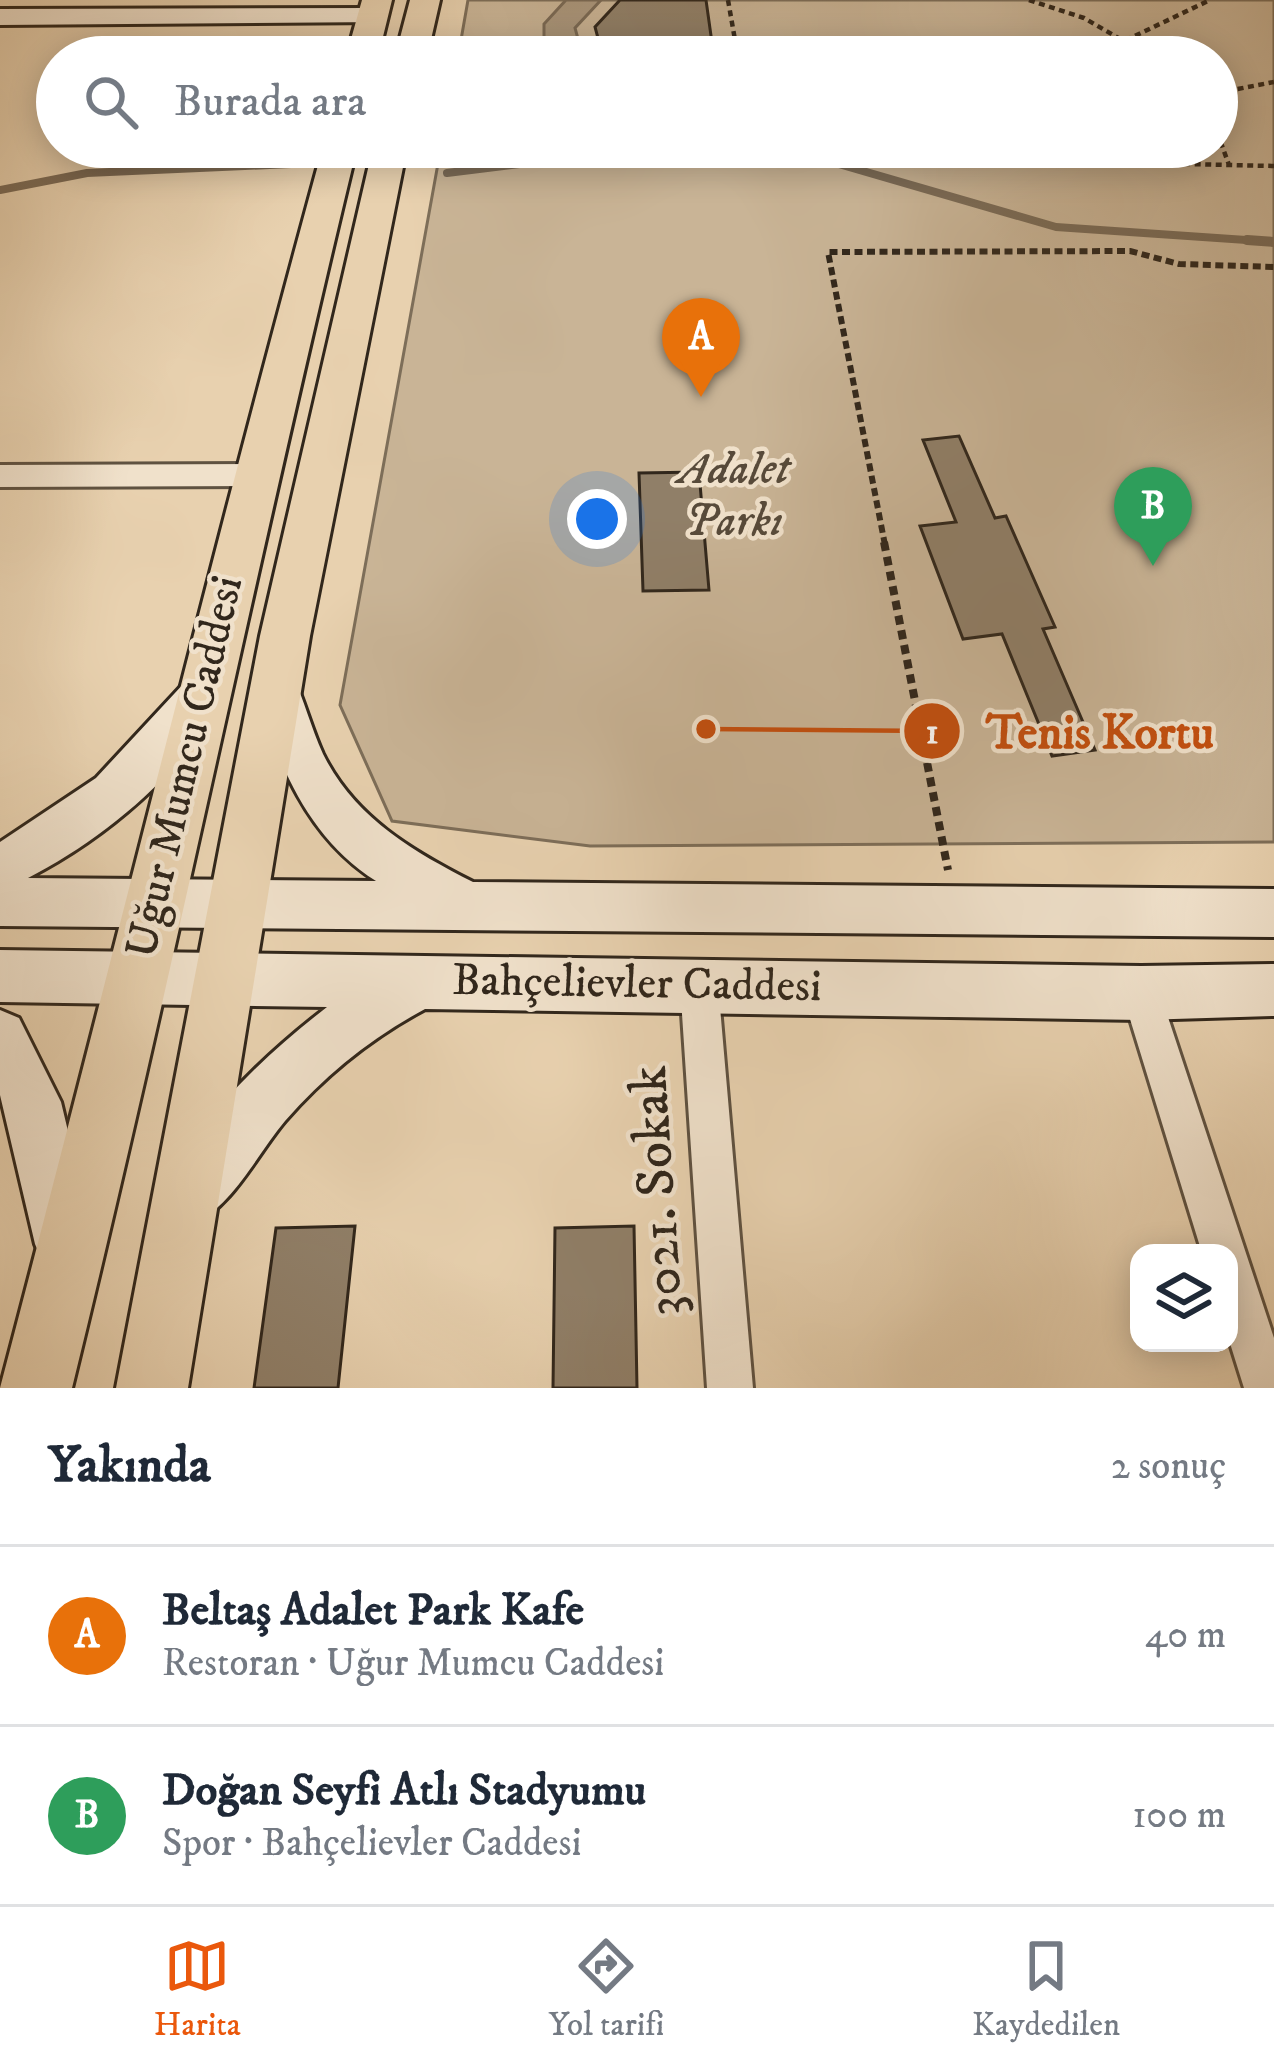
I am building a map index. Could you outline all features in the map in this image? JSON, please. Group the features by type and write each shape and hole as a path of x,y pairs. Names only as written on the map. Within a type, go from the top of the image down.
{"main road":[{"path":"416,36 425,0"},
{"name":"Uğur Mumcu Caddesi","path":"36,1388 255,476 335,168"},
{"name":"Uğur Mumcu Caddesi","path":"152,1388 276,687 386,168"}],"street":[{"path":"0,17 375,8"},
{"path":"0,476 255,476"},
{"path":"276,687 310,779 346,832 388,866 468,905"},
{"path":"0,867 30,854 113,796 205,691"},
{"name":"Bahçelievler Caddesi","path":"0,902 1274,914"},
{"name":"Bahçelievler Caddesi","path":"0,976 1141,993 1274,990"},
{"path":"187,1203 290,1070 364,1009 423,981"},
{"name":"3021. Sokak","path":"699,984 730,1388"},
{"path":"1141,993 1221,1244"},
{"path":"0,1037 33,1102 69,1262"},
{"path":"1238,1296 1268,1388"}],"path":[{"path":"728,0 734,36"},
{"path":"1029,0 1084,17 1119,36"},
{"path":"1134,36 1210,0"},
{"path":"1238,89 1274,82"},
{"path":"1238,165 1274,166"},
{"path":"957,913 828,252 1130,251 1179,264 1274,267"}],"green space":[{"name":"Adalet Parkı","path":"468,0 1274,0 1274,842 590,846 392,821 340,705 437,168 1238,168 1238,36 462,36"}],"shaded area":[{"path":"566,0 601,0 575,28 577,36 544,36 544,24"}],"building":[{"path":"620,0 706,0 711,36 597,36 595,27"},
{"path":"959,436 995,518 1006,516 1055,627 1043,629 1095,750 1052,756 1002,634 963,639 920,526 956,522 923,440"},
{"path":"699,472 709,590 643,591 639,473"},
{"path":"355,1226 338,1388 254,1388 276,1228"},
{"path":"634,1226 637,1388 553,1388 555,1228"}],"waterway":[{"path":"0,190 87,173 200,168"},
{"path":"447,173 487,168"},
{"path":"853,168 1056,227 1274,242 1247,240"}],"place":[{"name":"Beltaş Adalet Park Kafe","path":"701,397"},
{"name":"Doğan Seyfi Atlı Stadyumu","path":"1153,566"},
{"name":"Tenis Kortu","path":"706,729"}]}
